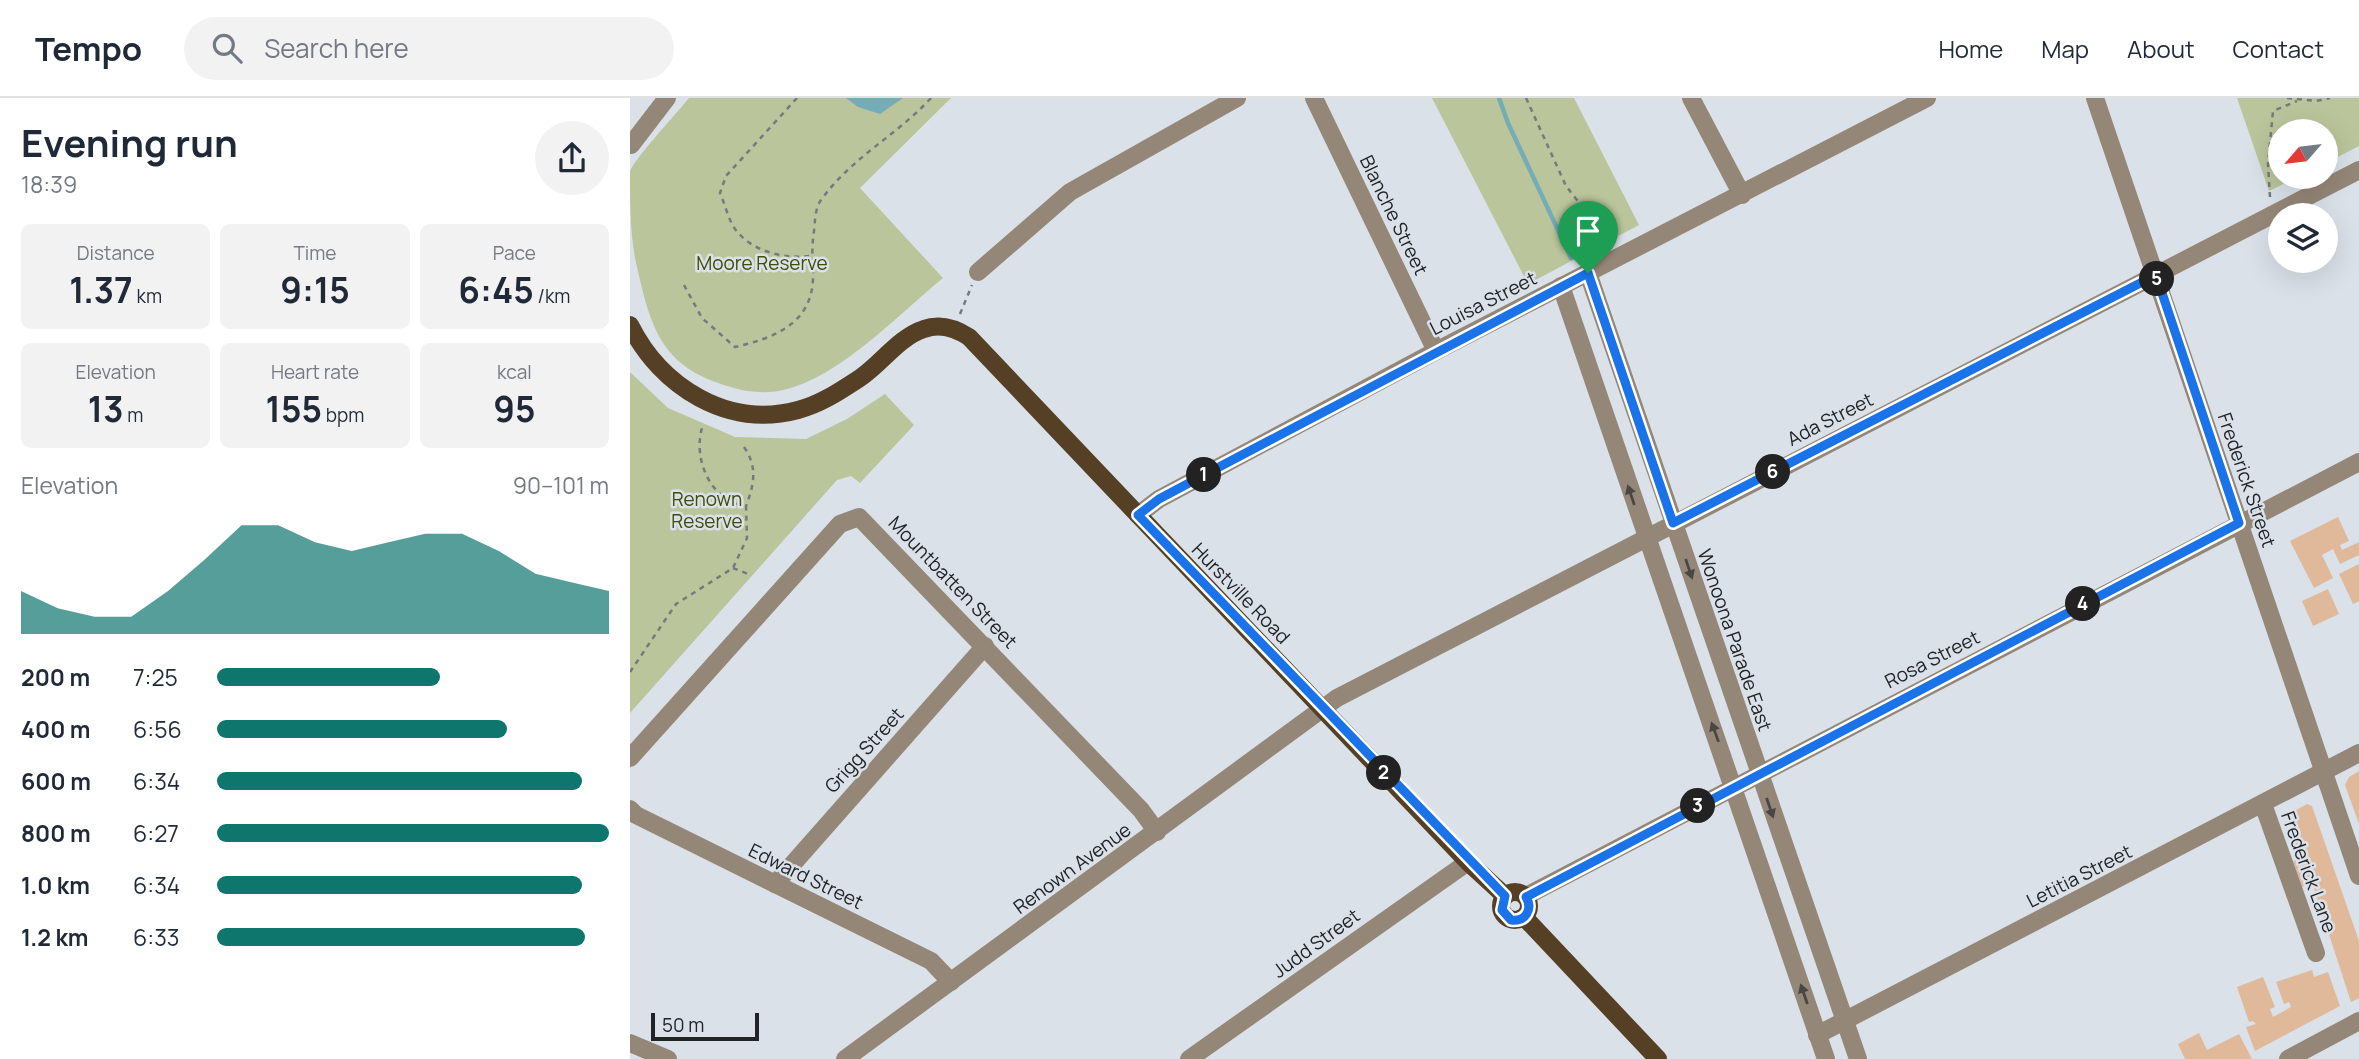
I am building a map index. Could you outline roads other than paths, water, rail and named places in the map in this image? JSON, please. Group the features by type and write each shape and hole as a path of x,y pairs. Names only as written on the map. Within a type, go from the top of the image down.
{"main road":[{"name":"Hurstville Road","path":"630,325 643,348 677,385 701,400 725,409 771,414 798,410 826,400 864,376 916,332 950,328 989,356 1468,862 1505,896"},
{"path":"1513,892 1526,897 1530,905 1524,917 1516,921 1503,914 1501,905 1505,896 1513,892"},
{"path":"1524,917 1658,1059"}],"street":[{"path":"631,145 667,98"},
{"path":"978,272 1070,192 1237,98"},
{"name":"Blanche Street","path":"1314,98 1436,351"},
{"path":"1692,98 1742,195"},
{"name":"Louisa Street","path":"1138,515 1159,499 1436,351 1927,98"},
{"name":"Frederick Street","path":"2095,98 2359,876"},
{"name":"Ada Street","path":"1324,710 1337,698 2359,170"},
{"name":"Wonoona Parade East","path":"1588,273 1858,1059"},
{"path":"1561,286 1645,538 1734,787 1826,1059"},
{"name":"Rosa Street","path":"1526,897 1758,773 2359,462"},
{"name":"Mountbatten Street","path":"630,758 840,524 851,517 865,521 1141,810 1157,832"},
{"name":"Grigg Street","path":"775,884 985,646"},
{"name":"Renown Avenue","path":"845,1059 1324,710"},
{"name":"Letitia Street","path":"1817,1035 2359,753"},
{"name":"Frederick Lane","path":"2263,804 2316,953"},
{"name":"Edward Street","path":"633,811 931,961 951,982"},
{"name":"Judd Street","path":"1189,1059 1468,862"},
{"path":"2288,1059 2359,1021"},
{"path":"630,1043 668,1059"}],"water":[{"path":"846,98 903,98 880,114 858,107"}],"waterway":[{"path":"1499,98 1571,258"}],"park label":[{"name":"Moore Reserve","path":"762,263"},
{"name":"Renown Reserve","path":"707,510"}]}
